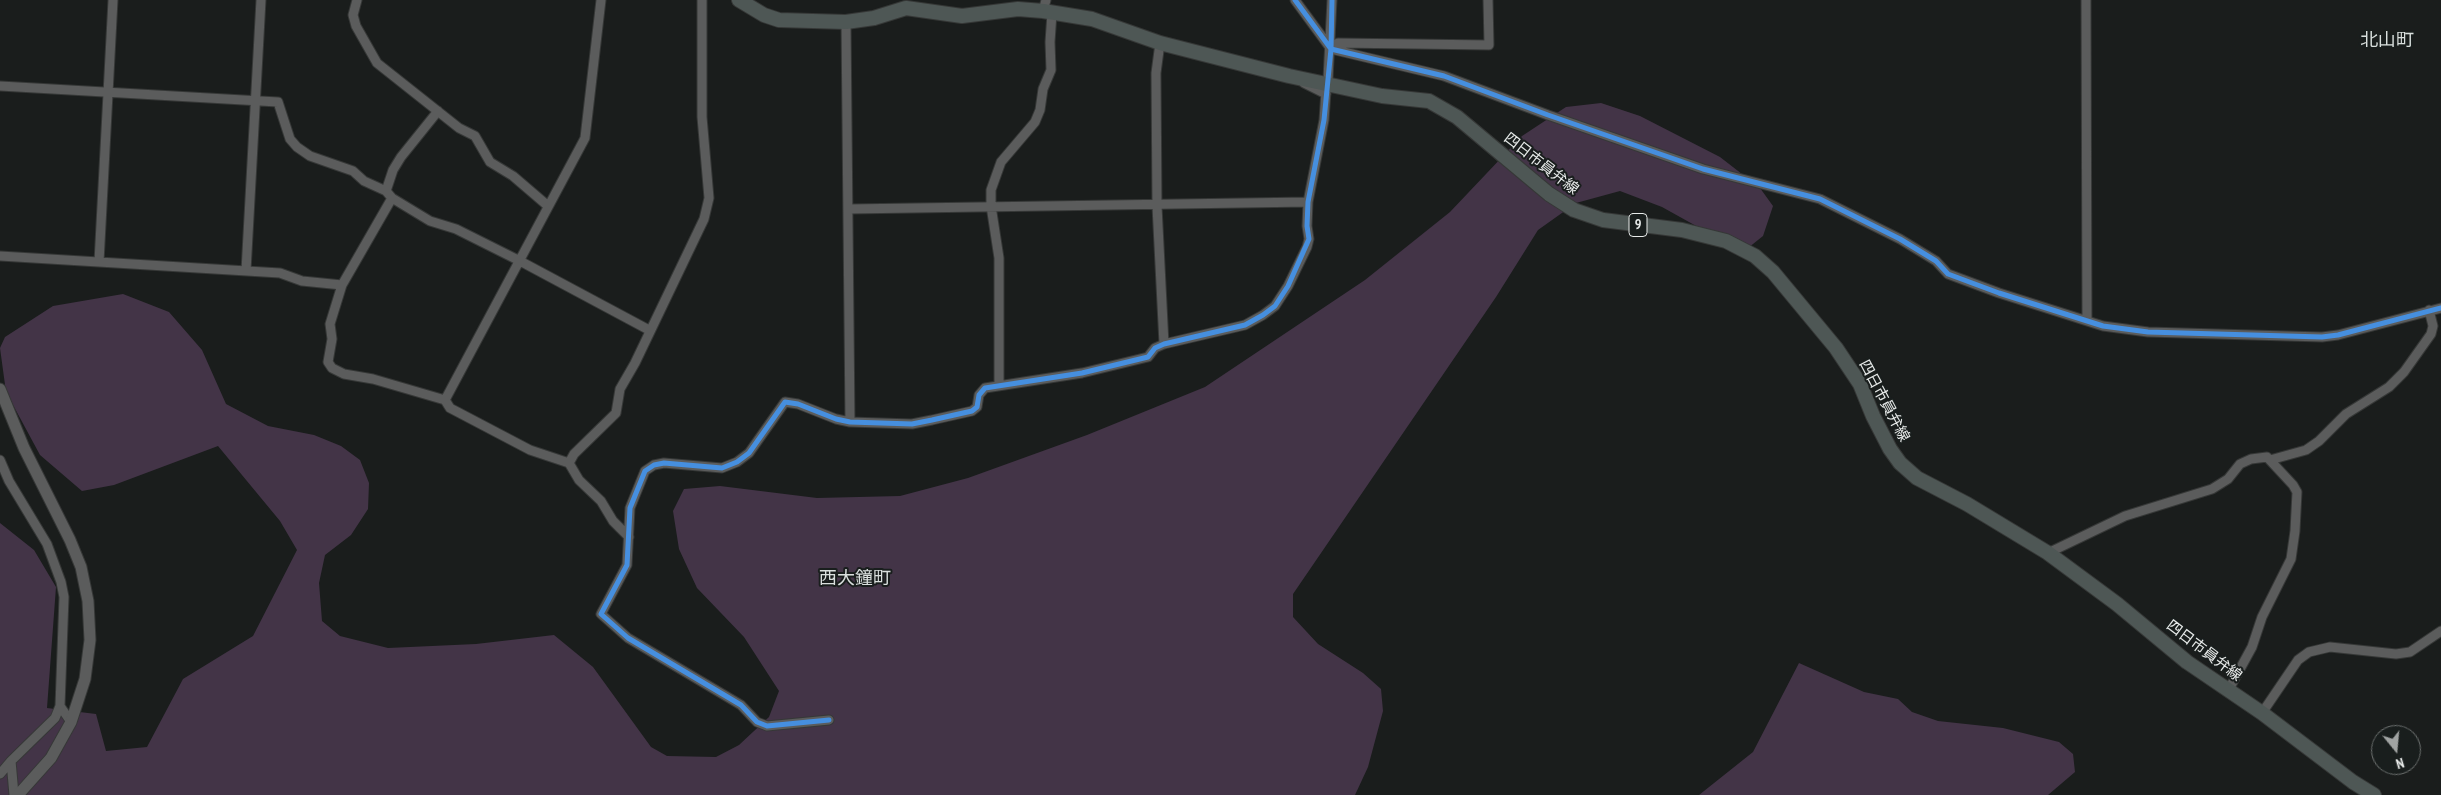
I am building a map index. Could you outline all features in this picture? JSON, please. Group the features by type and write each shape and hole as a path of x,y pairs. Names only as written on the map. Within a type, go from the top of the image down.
{"main road":[{"name":"四日市員弁線","path":"739,0 764,15 779,20 846,22 874,18 906,8 962,16 1018,9 1047,8 1092,19 1160,43 1289,76 1382,96 1430,101 1457,117 1549,194 1574,210 1603,220 1682,230 1726,240 1755,256 1773,272 1836,348 1860,384 1873,416 1890,449 1900,463 1917,478 1984,513 2048,553 2117,604 2187,662 2262,713 2353,782 2374,795"}],"street":[{"path":"98,262 113,0"},
{"path":"246,271 261,0"},
{"path":"357,0 353,15 356,26 377,63 459,128 475,136 490,162 513,176 548,206"},
{"path":"445,400 585,138 601,0"},
{"path":"569,463 574,454 616,413 620,389 635,363 649,330 704,219 709,198 702,118 702,0"},
{"path":"1294,0 1331,49 1444,76 1702,169 1820,198 1900,239 1936,261 1948,274 1999,293 2103,326 2124,330 2322,337 2345,333 2441,308"},
{"path":"1328,79 1332,0"},
{"path":"1331,49 1338,43 1489,45 1488,0"},
{"path":"2086,0 2087,320"},
{"path":"999,385 999,258 990,206 991,190 1001,162 1036,122 1040,110 1043,89 1052,70 1047,8"},
{"path":"846,22 850,422"},
{"path":"1160,43 1156,74 1157,206 1164,344"},
{"path":"829,720 767,726 757,722 741,705 628,638 601,614 626,565 630,508 645,471 654,465 664,463 722,468 737,462 749,453 785,402 798,404 836,419 850,422 912,424 972,411 977,408 979,395 985,388 1082,374 1148,357 1155,348 1164,344 1245,324 1263,315 1275,306 1308,248 1308,202 1324,120 1326,92 1289,76"},
{"path":"0,86 278,102 286,131 297,147 310,156 353,171 364,181 389,194 430,221 456,229 649,330"},
{"path":"438,111 401,157 393,170 389,194 342,285 330,324 332,339 328,362 332,368 344,374 373,379 445,400 450,408 530,450 569,463 578,480 601,501 613,521 629,532"},
{"path":"848,209 990,206 1157,206 1308,202"},
{"path":"0,256 280,273 302,281 342,285"},
{"path":"2270,460 2306,450 2319,441 2346,414 2389,386 2404,372 2431,334 2433,326 2429,310"},
{"path":"0,389 24,448 70,540 81,567 88,601 90,640 85,679 71,722 51,758 16,795"},
{"path":"2048,553 2125,516 2212,489 2228,479 2240,464 2251,459 2266,457 2270,460 2297,492 2291,559 2262,617 2252,647 2228,691"},
{"path":"0,460 9,481 47,544 61,582 64,597 60,706 55,718 0,774"},
{"path":"2262,713 2298,660 2309,652 2330,648 2396,654 2410,652 2441,631"},
{"path":"60,706 71,722"},
{"path":"11,761 16,795"}],"shaded area":[{"path":"1601,103 1640,116 1720,157 1760,188 1773,206 1763,236 1743,252 1662,207 1620,191 1576,203 1538,230 1496,297 1293,594 1293,617 1318,644 1363,673 1381,689 1383,711 1368,767 1355,795 0,795 0,523 34,550 56,587 47,708 96,714 106,751 147,747 183,679 253,636 297,550 280,521 218,446 114,485 82,491 40,455 6,392 0,348 5,337 53,306 123,294 169,312 202,350 226,404 268,426 314,435 341,446 360,460 369,483 368,509 351,535 325,555 319,583 322,621 340,636 388,648 476,644 554,635 593,667 651,747 667,756 716,757 739,745 769,717 779,691 744,637 697,588 679,549 673,511 684,489 720,486 817,498 900,496 968,478 1087,435 1205,387 1365,280 1450,212 1522,136 1566,107"},
{"path":"1799,663 1864,692 1898,699 1912,712 1938,721 2003,728 2059,742 2073,754 2075,772 2048,795 1699,795 1753,752"}],"cycle path":[{"path":"1295,0 1331,49 1444,76 1548,115 1703,169 1820,199 1900,239 1936,261 1948,274 1999,293 2103,326 2148,332 2322,337 2338,335 2441,308"},
{"path":"829,720 767,726 757,722 741,705 628,638 601,614 627,565 630,508 645,471 654,465 664,463 722,468 737,462 749,453 785,402 798,404 836,419 850,422 912,424 972,411 977,407 979,395 985,388 1082,373 1148,357 1155,348 1164,344 1245,325 1263,315 1275,306 1288,286 1309,239 1307,226 1308,202 1324,120 1331,49 1332,0"}],"district":[{"name":"北山町","path":"2387,41"},
{"name":"西大鐘町","path":"855,579"}]}
